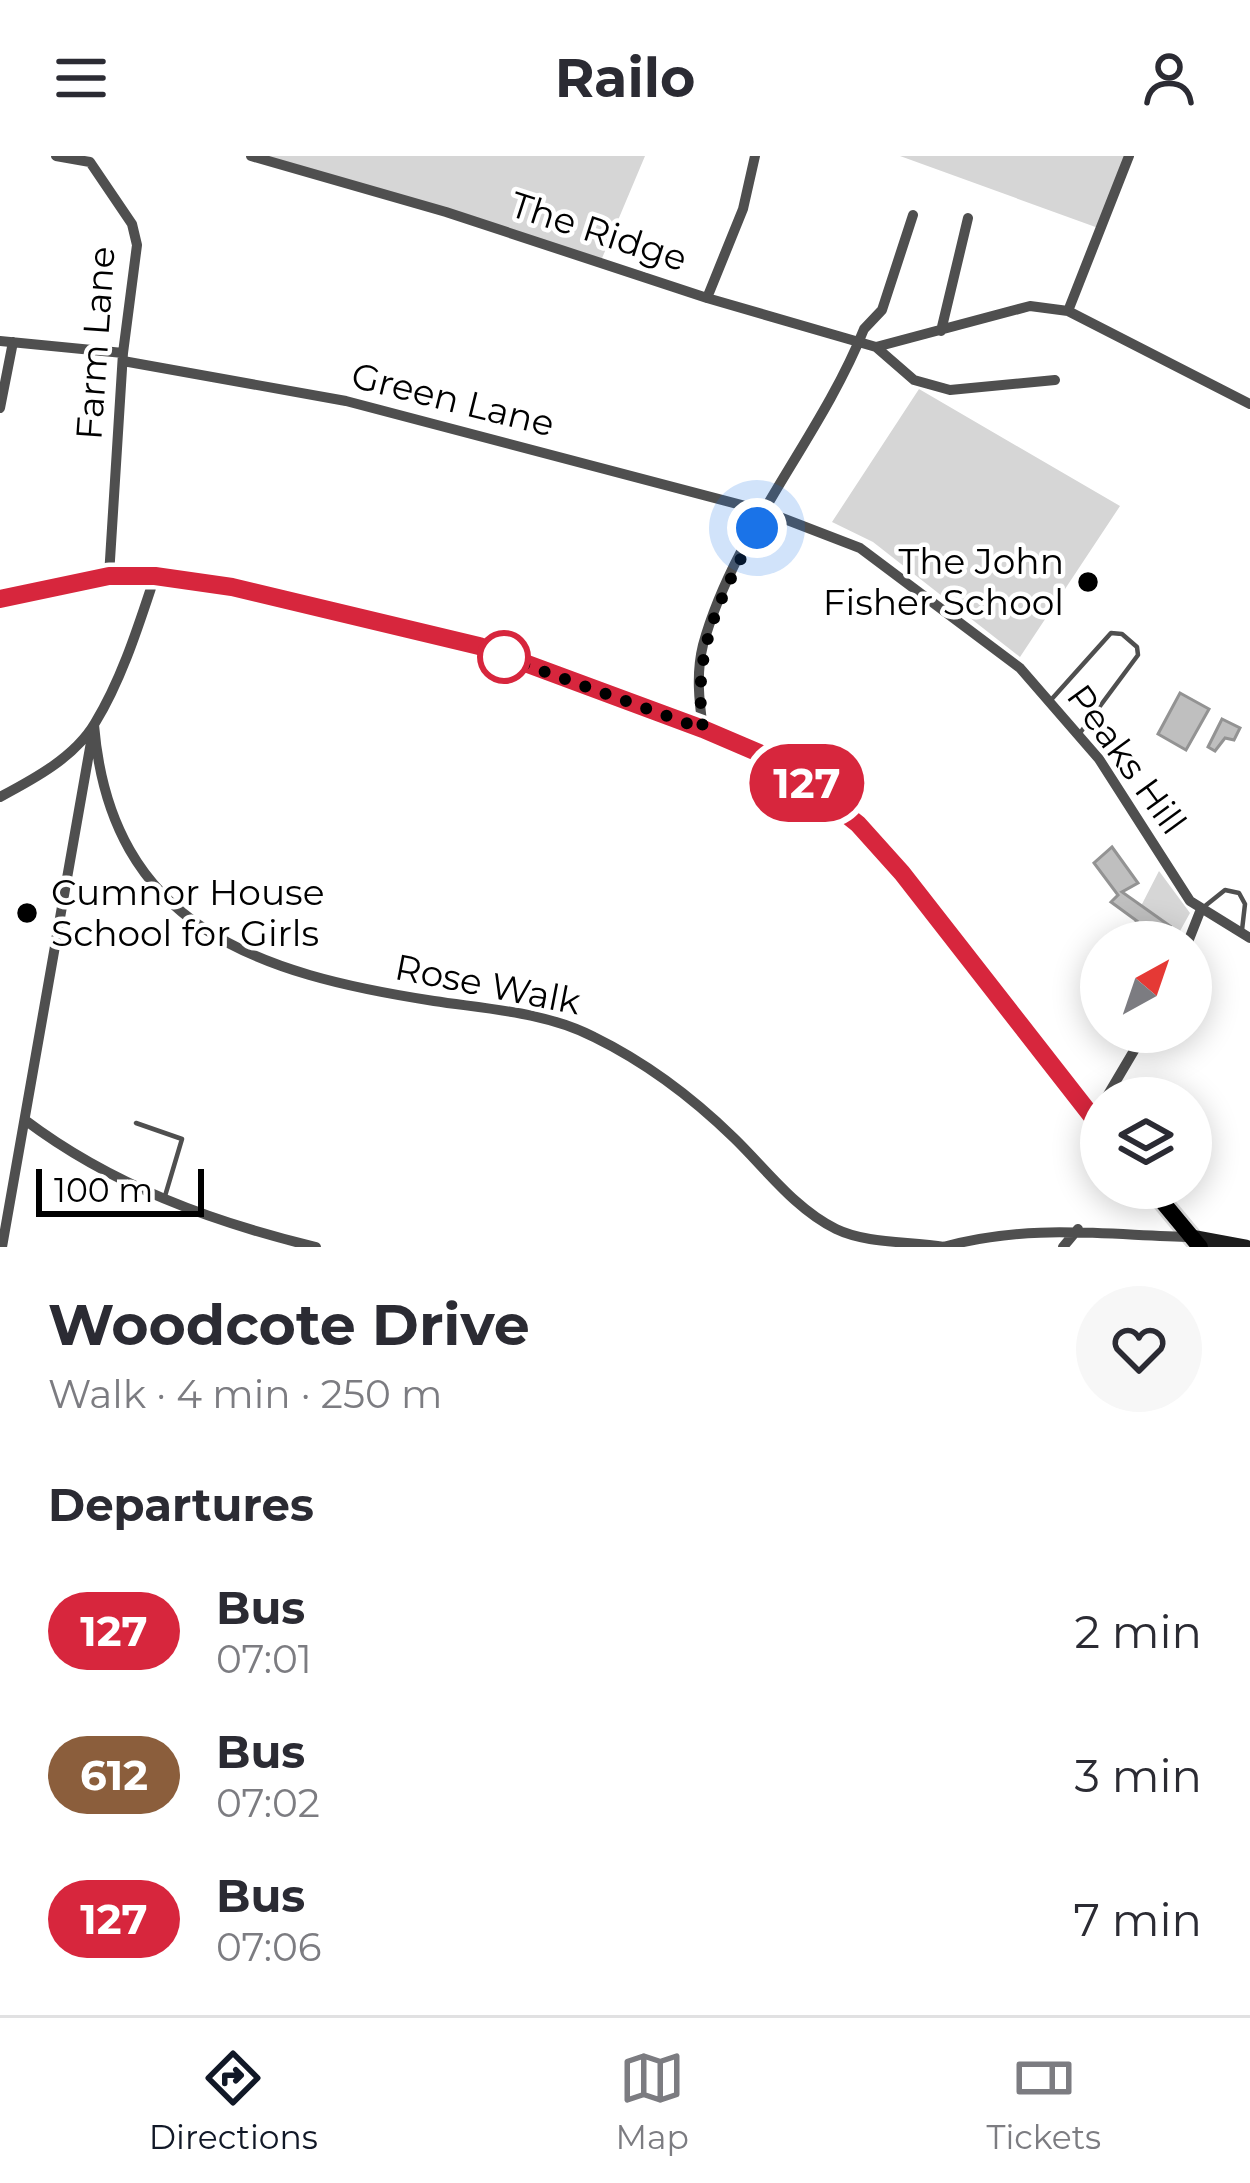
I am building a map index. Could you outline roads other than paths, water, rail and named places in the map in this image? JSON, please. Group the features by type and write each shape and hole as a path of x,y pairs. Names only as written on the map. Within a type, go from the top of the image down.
{"main road":[{"path":"0,598 109,576 155,576 232,587 479,646 780,762 858,824 1080,1094"},
{"path":"1169,1209 1197,1242"}],"street":[{"path":"56,156 90,162 105,156"},
{"name":"The Ridge","path":"251,156 876,347"},
{"path":"707,298 743,209 755,156"},
{"path":"1068,311 1129,156"},
{"name":"Farm Lane","path":"90,162 132,224 137,245 123,357 109,576"},
{"path":"703,729 698,692 702,648 721,598 864,329 883,310 913,215"},
{"path":"941,331 968,218"},
{"path":"876,347 1030,306 1068,311 1250,404"},
{"path":"0,408 6,342"},
{"name":"Green Lane","path":"6,342 123,357 346,401 764,511"},
{"path":"876,347 914,380 950,390 1055,380"},
{"name":"Peaks Hill","path":"764,511 836,537 887,566 1020,668 1080,733 1178,885 1201,910 1246,936"},
{"path":"2,1247 94,725 155,576"},
{"path":"0,797 63,758 94,725"},
{"name":"Rose Walk","path":"94,725 98,771 124,841 173,904 216,937 261,960 318,980 579,1029 695,1103 818,1218 838,1230 943,1247 1023,1230 1078,1229 1197,1242"},
{"path":"1197,921 1201,910"},
{"path":"25,1120 93,1167 164,1199 316,1247"},
{"path":"1063,1247 1078,1229"},
{"path":"1197,1242 1246,1247"}],"lane":[{"path":"1050,701 1111,633 1122,634 1137,647 1138,655 1080,733"},
{"path":"1201,910 1226,890 1239,893 1245,904 1246,936"},
{"path":"136,1123 182,1139 164,1199"}],"place":[{"name":"The John Fisher School","path":"1088,582"},
{"name":"Cumnor House School for Girls","path":"27,913"}]}
